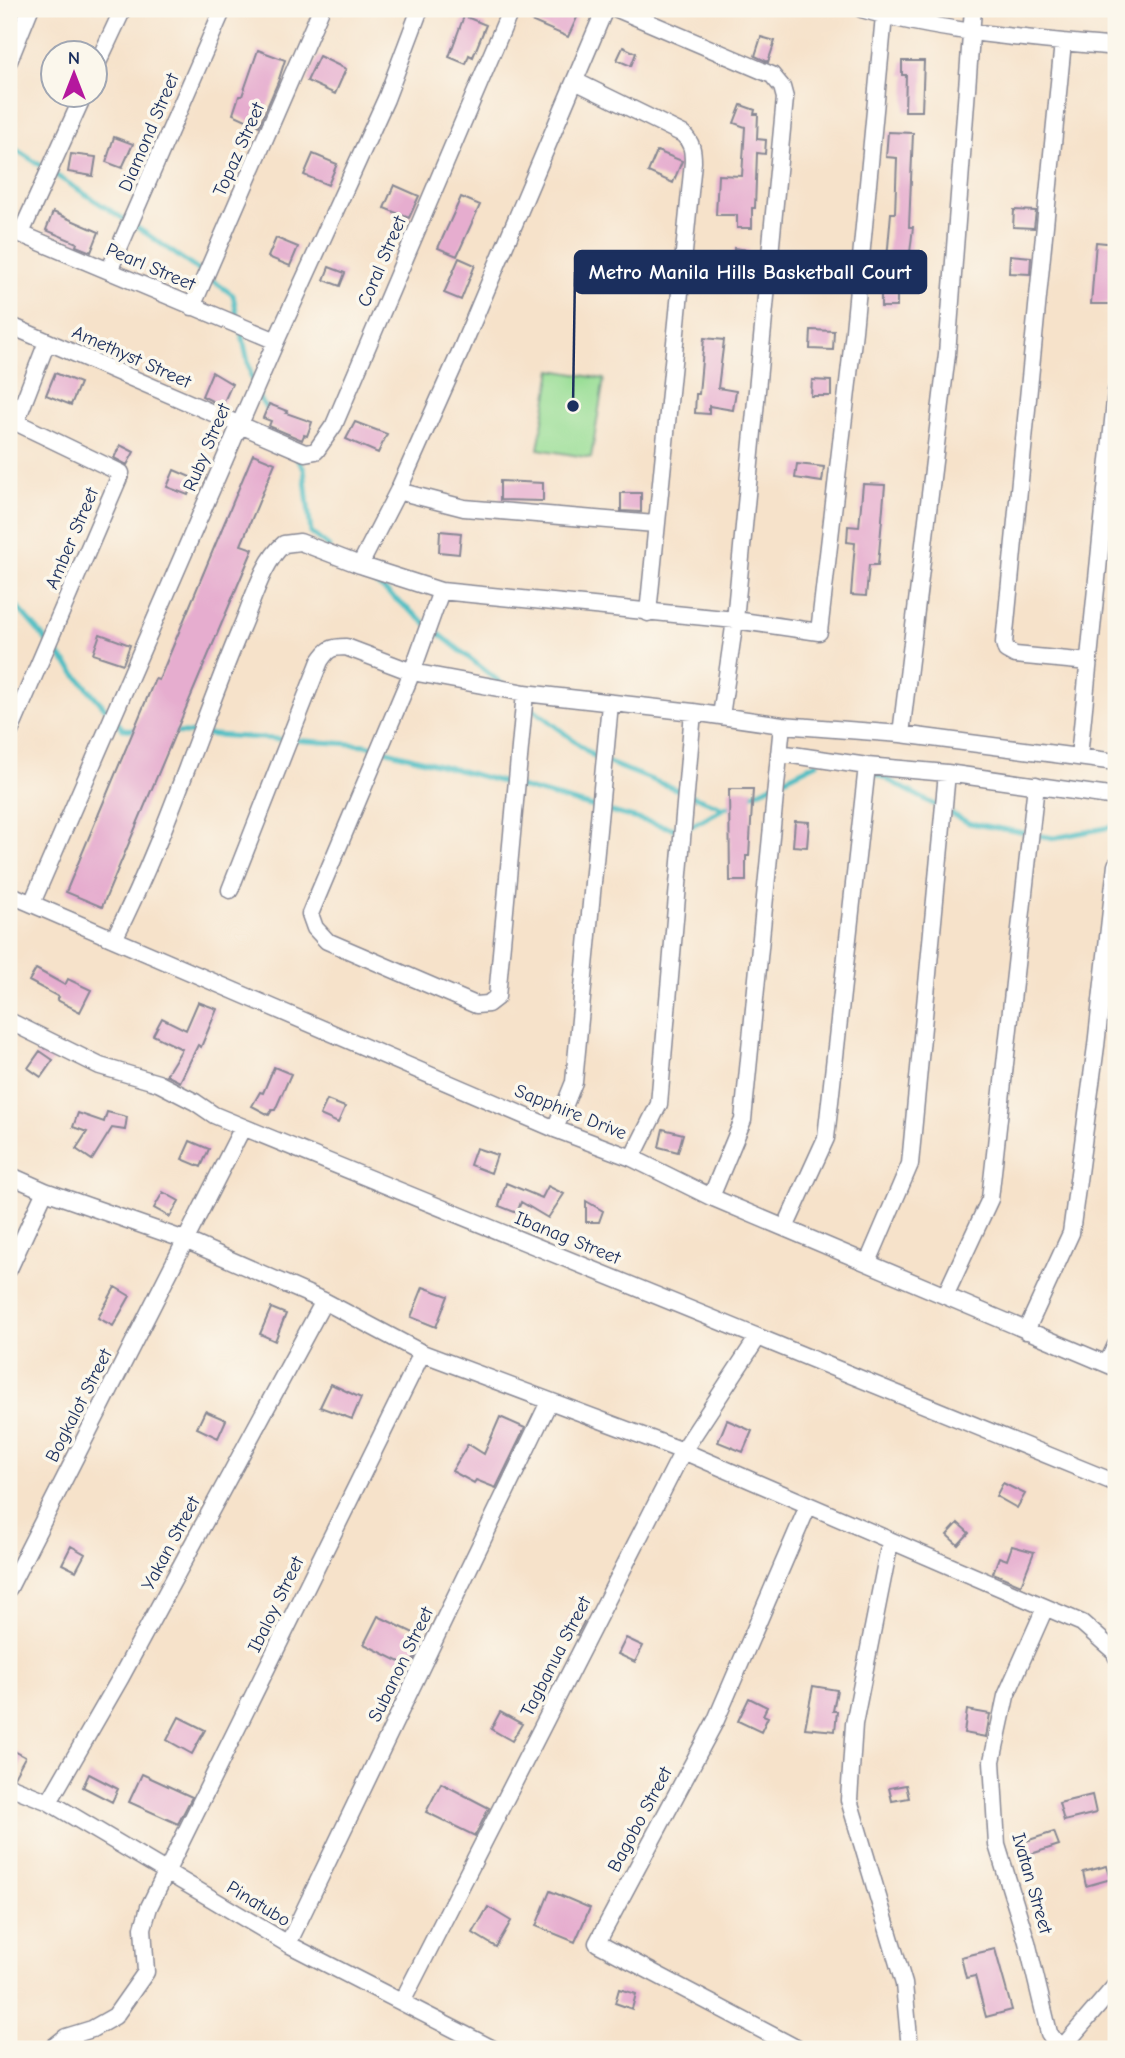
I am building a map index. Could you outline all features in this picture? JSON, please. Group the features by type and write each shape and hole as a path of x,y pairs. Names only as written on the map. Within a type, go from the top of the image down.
{"street":[{"path":"9,61 30,9"},
{"path":"108,41 123,9"},
{"name":"Diamond Street","path":"109,271 223,9"},
{"name":"Topaz Street","path":"192,306 321,9"},
{"name":"Ruby Street","path":"32,903 276,341 386,99 421,9"},
{"name":"Coral Street","path":"239,426 305,453 316,451 322,444 334,425 511,9"},
{"path":"360,565 398,491 605,9"},
{"path":"617,9 772,75 782,87 785,98 735,620 721,716"},
{"path":"861,9 884,16 971,30 1116,47"},
{"path":"901,734 947,354 973,9"},
{"path":"114,939 134,901 221,675 270,559 284,544 300,542 440,591 735,620 819,632 855,331 884,16"},
{"path":"1063,42 1004,643 1006,650 1015,654 1089,662"},
{"path":"575,81 683,134 693,149 648,613"},
{"path":"15,231 77,108"},
{"name":"Pearl Street","path":"15,231 276,341"},
{"name":"Amethyst Street","path":"9,325 239,426"},
{"path":"12,421 47,342"},
{"path":"1079,757 1116,391"},
{"name":"Amber Street","path":"9,734 121,473 12,421"},
{"path":"398,491 464,508 655,524"},
{"path":"440,591 412,671 310,914 315,928 327,941 476,1005 488,1004 497,998 525,693"},
{"path":"230,890 327,649 346,647 412,671 525,693 782,725 901,734 1116,762"},
{"path":"555,1129 574,1082 610,704"},
{"path":"632,1158 659,1104 692,712"},
{"path":"711,1197 743,1121 782,725"},
{"path":"779,753 1116,797"},
{"path":"785,1228 826,1138 867,766"},
{"path":"868,1262 910,1164 947,773"},
{"path":"945,1296 990,1199 1036,785"},
{"path":"1026,1331 1071,1233 1096,1046 1116,865"},
{"name":"Sapphire Drive","path":"9,894 555,1129 632,1158 711,1197 1112,1366"},
{"name":"Ibanag Street","path":"9,1021 100,1066 158,1083 214,1115 1116,1483"},
{"name":"Bogkalot Street","path":"9,1588 243,1127"},
{"path":"9,1175 46,1191 185,1240 324,1301 422,1353 683,1451 1082,1623 1115,1652 1116,1656"},
{"path":"9,1269 46,1191"},
{"name":"Yakan Street","path":"49,1802 128,1665 324,1301"},
{"name":"Tagbanua Street","path":"402,2002 683,1451 758,1337"},
{"path":"1112,1366 1116,1345"},
{"name":"Ibaloy Street","path":"51,2049 66,2037 92,2029 115,2016 146,1972 143,1928 149,1907 422,1353"},
{"name":"Subanon Street","path":"288,1944 549,1402"},
{"name":"Bagobo Street","path":"798,2049 597,1942 716,1720 808,1506"},
{"path":"890,1542 855,1724 849,1800 904,1984 910,2049"},
{"name":"Ivatan Street","path":"1045,1608 1006,1696 992,1761 997,1846 1027,1942 1049,2033 1064,2048"},
{"name":"Pinatubo","path":"9,1786 49,1802 288,1944 493,2049"},
{"path":"1064,2048 1116,1984"}],"green space":[{"path":"552,370 604,379 591,458 538,449"}],"building":[{"path":"535,9 581,9 568,37 531,21"},
{"path":"464,16 486,25 473,57 469,55 466,64 449,57"},
{"path":"761,37 775,41 768,62 755,56"},
{"path":"623,47 636,53 631,66 617,60"},
{"path":"258,50 285,60 259,126 233,114"},
{"path":"319,56 346,69 335,94 307,81"},
{"path":"902,61 924,61 922,111 905,111 906,75 902,75"},
{"path":"741,105 755,110 754,114 758,114 757,139 766,140 765,154 757,153 752,228 737,228 737,215 716,215 718,175 742,176 745,127 734,123"},
{"path":"888,132 913,133 909,227 913,227 909,261 887,259 891,213 895,213 897,158 886,157"},
{"path":"114,137 133,144 122,168 106,162"},
{"path":"657,151 682,161 673,183 648,172"},
{"path":"71,154 96,157 93,176 68,172"},
{"path":"313,154 337,164 328,185 304,175"},
{"path":"394,185 419,196 409,218 384,208"},
{"path":"461,197 480,205 457,256 438,248"},
{"path":"1014,210 1036,211 1034,228 1013,227"},
{"path":"53,212 99,232 91,252 46,230"},
{"path":"276,238 298,247 290,266 268,257"},
{"path":"1096,242 1116,244 1116,304 1091,304"},
{"path":"734,248 749,250 747,272 733,271"},
{"path":"1010,255 1031,257 1030,274 1009,273"},
{"path":"459,258 475,265 461,300 444,293"},
{"path":"329,267 345,273 340,286 324,280"},
{"path":"881,291 897,292 897,307 881,307"},
{"path":"811,330 834,331 833,350 810,349"},
{"path":"704,338 724,340 718,388 736,391 733,410 709,406 709,414 695,413"},
{"path":"212,372 232,384 222,406 202,396"},
{"path":"55,373 80,383 71,405 46,395"},
{"path":"812,380 831,381 831,396 811,396"},
{"path":"269,404 312,422 307,436 304,435 302,440 269,426 271,421 263,418"},
{"path":"355,422 387,434 378,453 346,439"},
{"path":"120,445 134,452 127,465 114,458"},
{"path":"253,454 275,463 241,545 253,549 102,907 66,892 155,679 159,680"},
{"path":"797,464 824,467 822,482 795,478"},
{"path":"174,470 195,479 188,495 167,487"},
{"path":"500,481 543,483 543,501 500,500"},
{"path":"863,484 885,485 878,565 869,565 866,596 851,595 855,543 847,542 848,526 859,527"},
{"path":"621,493 641,493 641,512 621,511"},
{"path":"440,531 461,533 459,554 439,552"},
{"path":"100,634 130,645 123,664 93,654"},
{"path":"729,789 753,789 746,881 730,881"},
{"path":"795,821 809,822 807,847 793,846"},
{"path":"36,969 65,985 68,979 91,990 80,1012 29,981"},
{"path":"198,1002 217,1009 201,1047 198,1045 180,1082 166,1075 182,1049 153,1035 162,1018 186,1030"},
{"path":"40,1051 53,1060 41,1077 28,1068"},
{"path":"274,1067 291,1074 275,1110 269,1115 252,1106 260,1092 263,1093"},
{"path":"327,1100 345,1107 338,1123 320,1115"},
{"path":"107,1112 127,1117 125,1130 112,1128 92,1160 76,1149 87,1132 73,1127 78,1113 104,1122"},
{"path":"663,1129 683,1134 678,1152 659,1147"},
{"path":"190,1141 209,1149 201,1167 182,1159"},
{"path":"476,1148 497,1155 491,1173 470,1165"},
{"path":"506,1183 542,1198 548,1186 564,1194 548,1218 521,1202 517,1213 499,1206"},
{"path":"163,1192 179,1201 170,1217 154,1208"},
{"path":"586,1201 603,1211 599,1222 586,1222"},
{"path":"115,1287 130,1296 113,1326 98,1318"},
{"path":"423,1287 448,1296 436,1327 411,1317"},
{"path":"271,1308 286,1314 275,1341 260,1334"},
{"path":"331,1384 361,1398 352,1419 320,1407"},
{"path":"205,1411 226,1420 218,1438 197,1428"},
{"path":"500,1417 525,1428 496,1488 476,1480 474,1483 452,1471 468,1444 484,1454"},
{"path":"727,1420 752,1431 743,1452 718,1442"},
{"path":"1003,1483 1025,1494 1017,1508 996,1496"},
{"path":"958,1523 969,1533 958,1545 947,1535"},
{"path":"71,1546 85,1554 76,1571 62,1564"},
{"path":"1012,1546 1034,1552 1021,1585 993,1573 999,1557 1007,1560"},
{"path":"571,1615 584,1622 577,1635 564,1629"},
{"path":"378,1616 424,1638 410,1667 364,1644"},
{"path":"626,1638 643,1646 635,1662 618,1654"},
{"path":"813,1686 837,1690 833,1711 837,1711 835,1731 805,1728"},
{"path":"749,1698 767,1707 763,1715 768,1717 761,1732 738,1721"},
{"path":"967,1710 990,1714 986,1737 964,1733"},
{"path":"500,1712 522,1724 512,1741 491,1729"},
{"path":"179,1717 205,1730 192,1754 167,1740"},
{"path":"9,1748 25,1757 14,1777 9,1776"},
{"path":"89,1774 118,1789 112,1802 83,1787"},
{"path":"142,1774 192,1797 178,1824 129,1802"},
{"path":"441,1783 489,1808 475,1836 426,1812"},
{"path":"906,1785 909,1798 892,1801 889,1788"},
{"path":"1092,1795 1096,1813 1064,1821 1059,1803"},
{"path":"1054,1832 1059,1845 1028,1855 1023,1842"},
{"path":"1107,1866 1111,1879 1086,1886 1083,1872"},
{"path":"550,1891 590,1908 575,1942 536,1926"},
{"path":"488,1907 511,1921 496,1947 473,1933"},
{"path":"995,1949 1012,2010 986,2017 975,1976 966,1978 961,1957"},
{"path":"619,1989 636,1994 632,2009 615,2003"}],"waterway":[{"path":"9,145 150,236 233,295 238,320"},
{"path":"241,330 253,385"},
{"path":"257,394 270,415"},
{"path":"294,453 304,469 311,533 329,547"},
{"path":"359,570 502,684"},
{"path":"9,597 123,729 138,730"},
{"path":"526,703 596,758 724,808 735,803"},
{"path":"169,732 366,745 682,831 724,808"},
{"path":"747,797 817,763"},
{"path":"875,773 969,823 1054,838 1116,826"}],"place":[{"name":"Metro Manila Hills Basketball Court","path":"573,406"}]}
